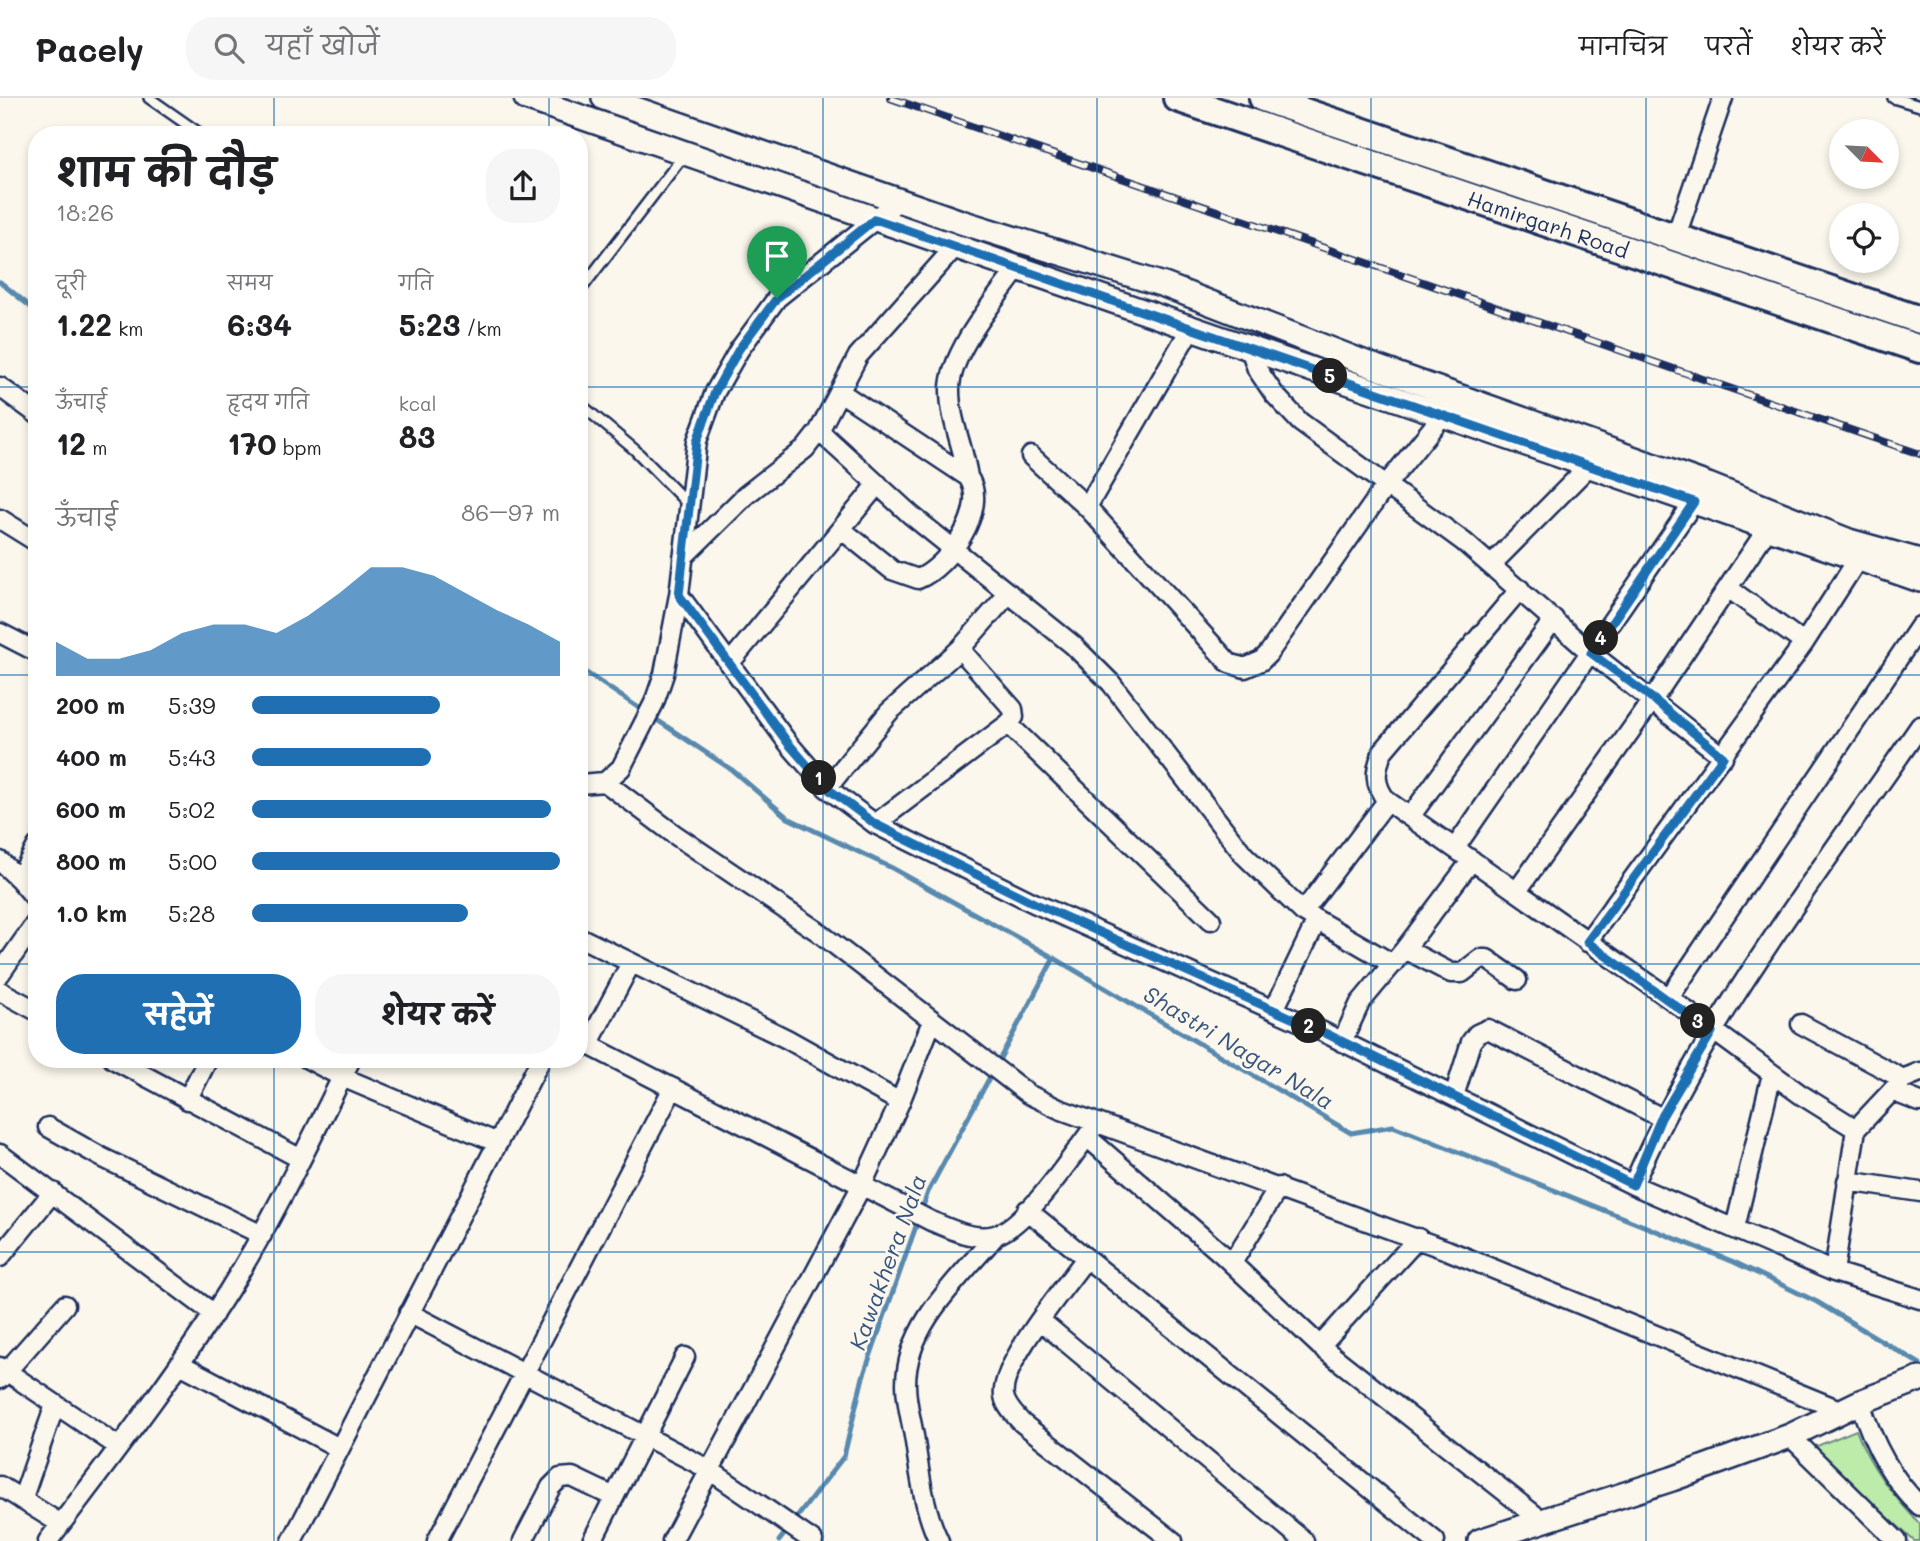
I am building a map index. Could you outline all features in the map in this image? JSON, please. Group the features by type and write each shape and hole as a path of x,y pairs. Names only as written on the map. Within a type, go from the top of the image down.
{"main road":[{"name":"Hamirgarh Road","path":"1177,98 1920,349"},
{"name":"Hamirgarh Road","path":"1263,98 1920,320"}],"street":[{"path":"526,98 1920,580"},
{"path":"604,98 898,201 1164,285 1376,367 1708,485 1849,541 1920,561"},
{"path":"1676,236 1723,98"},
{"path":"588,783 605,782 621,768 654,703 664,674 679,595 697,441 715,392 739,349 777,298 898,201"},
{"path":"683,557 746,495 805,449 819,431 858,356 955,247"},
{"path":"968,477 965,454 952,408 951,373 959,356 1018,268"},
{"path":"1087,507 1191,328"},
{"path":"1250,348 1257,369 1274,394 1300,422 1387,484 1491,565 1591,653 1653,699 1723,757"},
{"path":"0,387 28,408"},
{"path":"840,392 968,477 974,486 974,503 954,548 930,574 912,578 892,570 841,529"},
{"path":"1031,456 1087,507 1229,663 1245,668 1261,661 1268,654 1387,484 1443,415"},
{"path":"819,431 878,484 1073,645 1111,683 1244,855 1310,916 1393,964"},
{"path":"1491,565 1589,466"},
{"path":"729,664 878,484"},
{"path":"1455,848 1694,502"},
{"path":"0,519 28,536"},
{"path":"1517,891 1653,699 1769,528"},
{"path":"1587,942 1804,643 1858,559"},
{"path":"1728,588 1804,643"},
{"path":"1520,589 1383,751 1377,766 1378,791 1387,801 1712,1032 1856,1129"},
{"path":"827,788 889,712 960,649 1009,593"},
{"path":"679,595 782,736 827,788 875,824 1034,903 1342,1042 1633,1185 1834,1272 1920,1299"},
{"path":"1410,817 1553,619"},
{"path":"1669,999 1920,626"},
{"path":"0,633 28,647"},
{"path":"875,824 1014,717 1013,709 960,649"},
{"path":"1007,724 1211,920"},
{"path":"1633,1185 1661,1118 1712,1032 1920,726"},
{"path":"605,782 674,834 817,930 1007,1081 1092,1130 1320,1346 1541,1520"},
{"path":"1273,1010 1310,916 1387,801"},
{"path":"1342,1042 1360,1003 1405,949 1472,860"},
{"path":"0,861 28,890"},
{"path":"19,879 28,862"},
{"path":"3,963 28,932"},
{"path":"588,942 787,1039 900,1102"},
{"path":"1405,949 1451,973 1462,973 1480,959 1487,959 1517,981"},
{"path":"588,1036 631,963"},
{"path":"0,991 28,1006"},
{"path":"672,1541 708,1469 862,1185 900,1102 932,1021"},
{"path":"1801,1024 1905,1081 1920,1102"},
{"path":"1454,1096 1471,1042 1476,1034 1488,1029 1661,1118"},
{"path":"588,1045 931,1221 959,1233 996,1235"},
{"path":"129,1068 301,1159"},
{"path":"187,1100 203,1068"},
{"path":"325,1068 498,1143"},
{"path":"48,1541 214,1314 262,1235 346,1068"},
{"path":"292,1541 536,1068"},
{"path":"1735,1228 1772,1074"},
{"path":"1834,1272 1856,1129 1905,1081"},
{"path":"437,1541 673,1088"},
{"path":"48,1127 100,1157 262,1235"},
{"path":"1092,1130 1279,1186 1851,1406 1908,1495 1920,1506"},
{"path":"939,1541 925,1504 908,1418 906,1382 911,1347 933,1310 996,1235 1016,1223 1092,1130"},
{"path":"0,1154 214,1314"},
{"path":"1847,1181 1920,1192"},
{"path":"1232,1264 1279,1186"},
{"path":"0,1257 53,1192"},
{"path":"1027,1210 1435,1541"},
{"path":"1320,1346 1418,1238"},
{"path":"1086,1258 1009,1366 1004,1386 1009,1408 1022,1423 1173,1541"},
{"path":"65,1306 2,1372 119,1447"},
{"path":"409,1313 708,1469 812,1540"},
{"path":"1041,1321 1304,1541"},
{"path":"593,1541 685,1357"},
{"path":"180,1364 339,1448"},
{"path":"1487,1540 1672,1479 1790,1436 1851,1406 1920,1379"},
{"path":"22,1500 55,1405"},
{"path":"1790,1436 1897,1541"},
{"path":"523,1541 551,1487 559,1478 572,1477 614,1497"},
{"path":"0,1486 61,1524"}],"lane":[{"path":"149,98 189,126"},
{"path":"1893,98 1920,106"},
{"path":"588,280 685,153"},
{"path":"588,411 635,450 690,506"}],"green space":[{"path":"1856,1430 1883,1480 1920,1524 1920,1541 1914,1541 1812,1448"}],"waterway":[{"name":"Shastri Nagar Nala","path":"0,282 28,305"},
{"name":"Shastri Nagar Nala","path":"588,674 732,770 788,818 892,868 1054,958 1351,1133 1393,1126 1734,1262 1817,1302 1920,1364"},
{"name":"Kawakhera Nala","path":"779,1541 844,1456 863,1377 928,1192 1054,958"}],"railway":[{"path":"890,98 1920,454"}],"route":[{"path":"875,219 1694,502 1591,653 1653,699 1723,757 1587,942 1712,1032 1661,1118 1633,1185 1323,1032 1034,903 875,824 827,788 782,736 679,595 697,441 715,392 739,349 777,298 875,219"}]}
